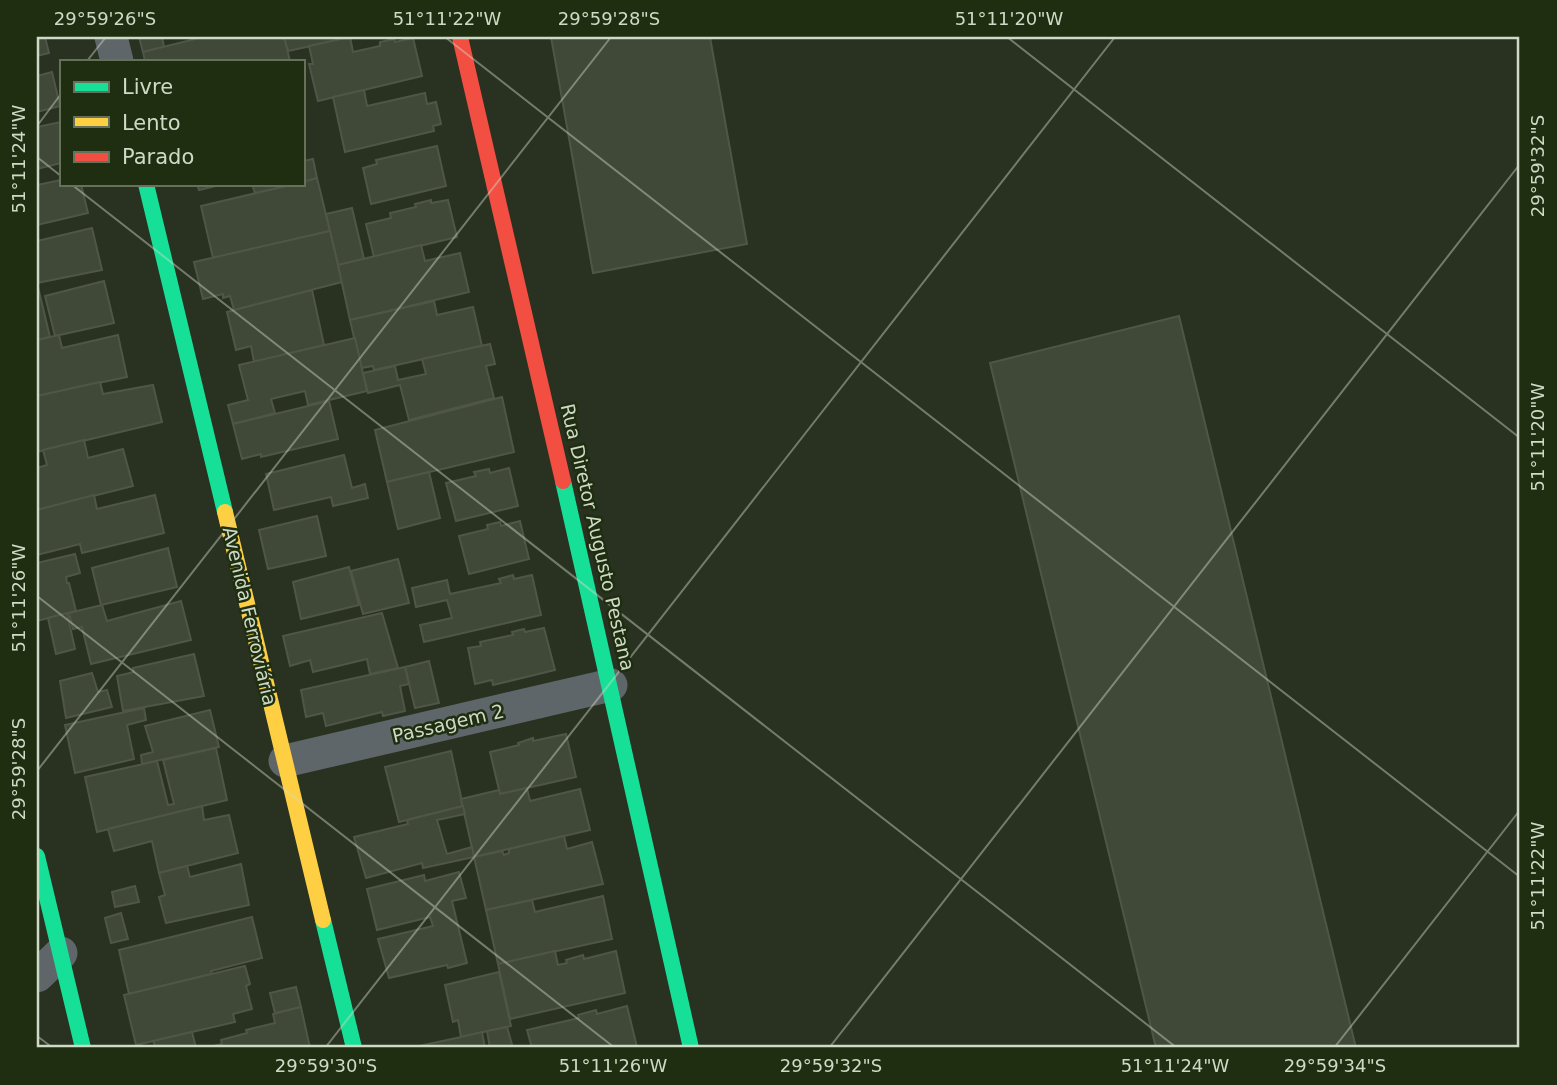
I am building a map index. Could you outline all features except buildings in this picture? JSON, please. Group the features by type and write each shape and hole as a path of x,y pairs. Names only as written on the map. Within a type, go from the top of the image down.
{"street":[{"path":"111,37 117,60"},
{"name":"Rua Diretor Augusto Pestana","path":"460,37 611,685 691,1048"},
{"name":"Avenida Ferroviária","path":"146,186 354,1048"},
{"name":"Passagem 2","path":"285,761 611,685"},
{"path":"37,856 83,1048"},
{"path":"37,976 61,953"}],"traffic: fast":[{"path":"146,186 225,512"},
{"path":"563,481 691,1048"},
{"path":"37,856 83,1048"},
{"path":"323,920 354,1048"}],"traffic: slow":[{"path":"225,512 323,920"}],"traffic: jam":[{"path":"460,37 563,481"}]}
